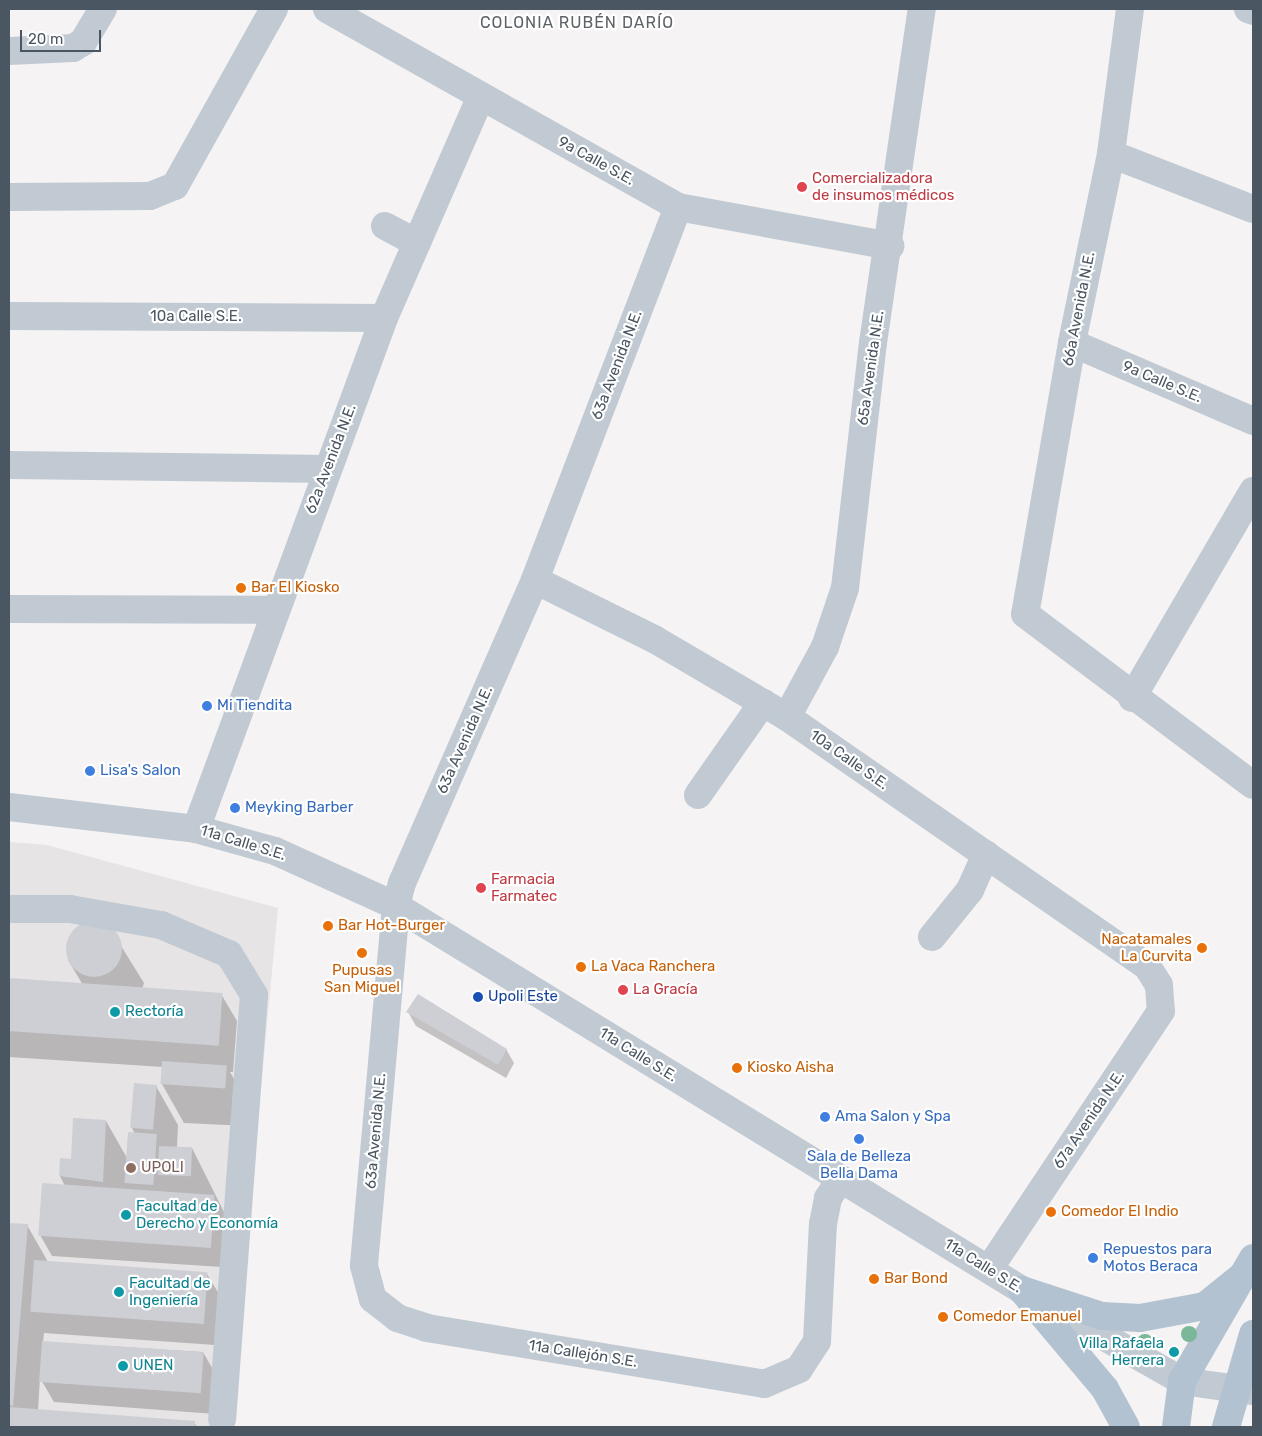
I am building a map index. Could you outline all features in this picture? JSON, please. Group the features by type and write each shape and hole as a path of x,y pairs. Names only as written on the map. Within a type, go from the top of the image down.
{"main road":[{"path":"1022,1290 1102,1316 1140,1318 1205,1306 1248,1267"},
{"path":"1176,1427 1182,1381 1248,1267"},
{"path":"1022,1290 1105,1390 1126,1427"},
{"path":"1226,1427 1244,1390 1253,1334"}],"street":[{"path":"9,51 73,48 83,42 103,9"},
{"path":"9,196 150,196 175,186 274,9"},
{"name":"9a Calle S.E.","path":"327,9 678,207 890,246"},
{"name":"66a Avenida N.E.","path":"1130,9 1111,154 1072,342 1025,610 1027,618 1132,698"},
{"path":"1248,9 1253,11"},
{"name":"65a Avenida N.E.","path":"787,716 825,647 845,588 873,344 890,246 917,10"},
{"name":"62a Avenida N.E.","path":"196,829 273,610 384,318 481,96"},
{"path":"1111,154 1253,209"},
{"name":"63a Avenida N.E.","path":"373,1299 364,1266 396,906 535,580 678,207"},
{"path":"384,226 416,243"},
{"name":"10a Calle S.E.","path":"9,316 384,318"},
{"name":"9a Calle S.E.","path":"1072,342 1253,421"},
{"path":"9,465 328,469"},
{"path":"1253,491 1132,698 1253,785"},
{"name":"10a Calle S.E.","path":"535,580 654,639 787,716 1147,966"},
{"path":"9,609 273,610"},
{"path":"698,795 763,702"},
{"name":"11a Calle S.E.","path":"9,806 196,829 275,851 396,906 1022,1290 1182,1381 1244,1390"},
{"path":"932,937 970,890 986,854"},
{"path":"9,909 70,909 161,926 229,954 254,995 222,1419"},
{"name":"67a Avenida N.E.","path":"989,1269 1161,1011 1159,985 1147,966"},
{"name":"11a Callejón S.E.","path":"373,1299 397,1318 446,1332 764,1384 799,1369 817,1341 823,1224 828,1198 840,1180"}],"shaded area":[{"name":"UPOLI","path":"9,842 47,845 278,908 229,1427 9,1427"}],"building":[{"path":"89,921 99,921 114,929 120,938 122,949 120,960 114,969 99,977 89,977 78,972 71,965 66,954 66,944 71,933 78,926"},
{"name":"Rectoría","path":"9,978 222,993 219,1046 9,1031"},
{"path":"418,994 507,1049 498,1065 406,1012"},
{"path":"162,1061 227,1066 225,1088 160,1084"},
{"path":"134,1083 157,1085 153,1130 130,1128"},
{"path":"73,1118 106,1120 103,1182 59,1176 60,1158 71,1159"},
{"path":"128,1132 157,1134 153,1185 124,1183"},
{"path":"159,1146 192,1147 191,1176 158,1175"},
{"name":"Facultad de Derecho y Economía","path":"42,1183 215,1195 211,1248 38,1236"},
{"path":"9,1223 28,1224 13,1406 9,1405"},
{"name":"Facultad de Ingeniería","path":"34,1260 208,1272 204,1324 30,1312"},
{"name":"UNEN","path":"42,1341 204,1352 201,1393 39,1382"},
{"path":"9,1407 195,1421 195,1427 9,1427"}],"place":[{"name":"Comercializadora de insumos médicos","path":"802,187"},
{"name":"Bar El Kiosko","path":"241,588"},
{"name":"Mi Tiendita","path":"207,706"},
{"name":"Lisa's Salon","path":"90,771"},
{"name":"Meyking Barber","path":"235,808"},
{"name":"Farmacia Farmatec","path":"481,888"},
{"name":"Bar Hot-Burger","path":"328,926"},
{"name":"Nacatamales La Curvita","path":"1202,948"},
{"name":"Pupusas San Miguel","path":"362,953"},
{"name":"La Vaca Ranchera","path":"581,967"},
{"name":"La Gracía","path":"623,990"},
{"name":"Upoli Este","path":"478,997"},
{"name":"Rectoría","path":"115,1012"},
{"name":"Kiosko Aisha","path":"737,1068"},
{"name":"Ama Salon y Spa","path":"825,1117"},
{"name":"Sala de Belleza Bella Dama","path":"859,1139"},
{"name":"UPOLI","path":"131,1168"},
{"name":"Comedor El Indio","path":"1051,1212"},
{"name":"Facultad de Derecho y Economía","path":"126,1215"},
{"name":"Repuestos para Motos Beraca","path":"1093,1258"},
{"name":"Bar Bond","path":"874,1279"},
{"name":"Facultad de Ingeniería","path":"119,1292"},
{"name":"Comedor Emanuel","path":"943,1317"},
{"name":"Villa Rafaela Herrera","path":"1174,1352"},
{"name":"UNEN","path":"123,1366"}],"district":[{"name":"COLONIA RUBÉN DARÍO","path":"577,23"}]}
